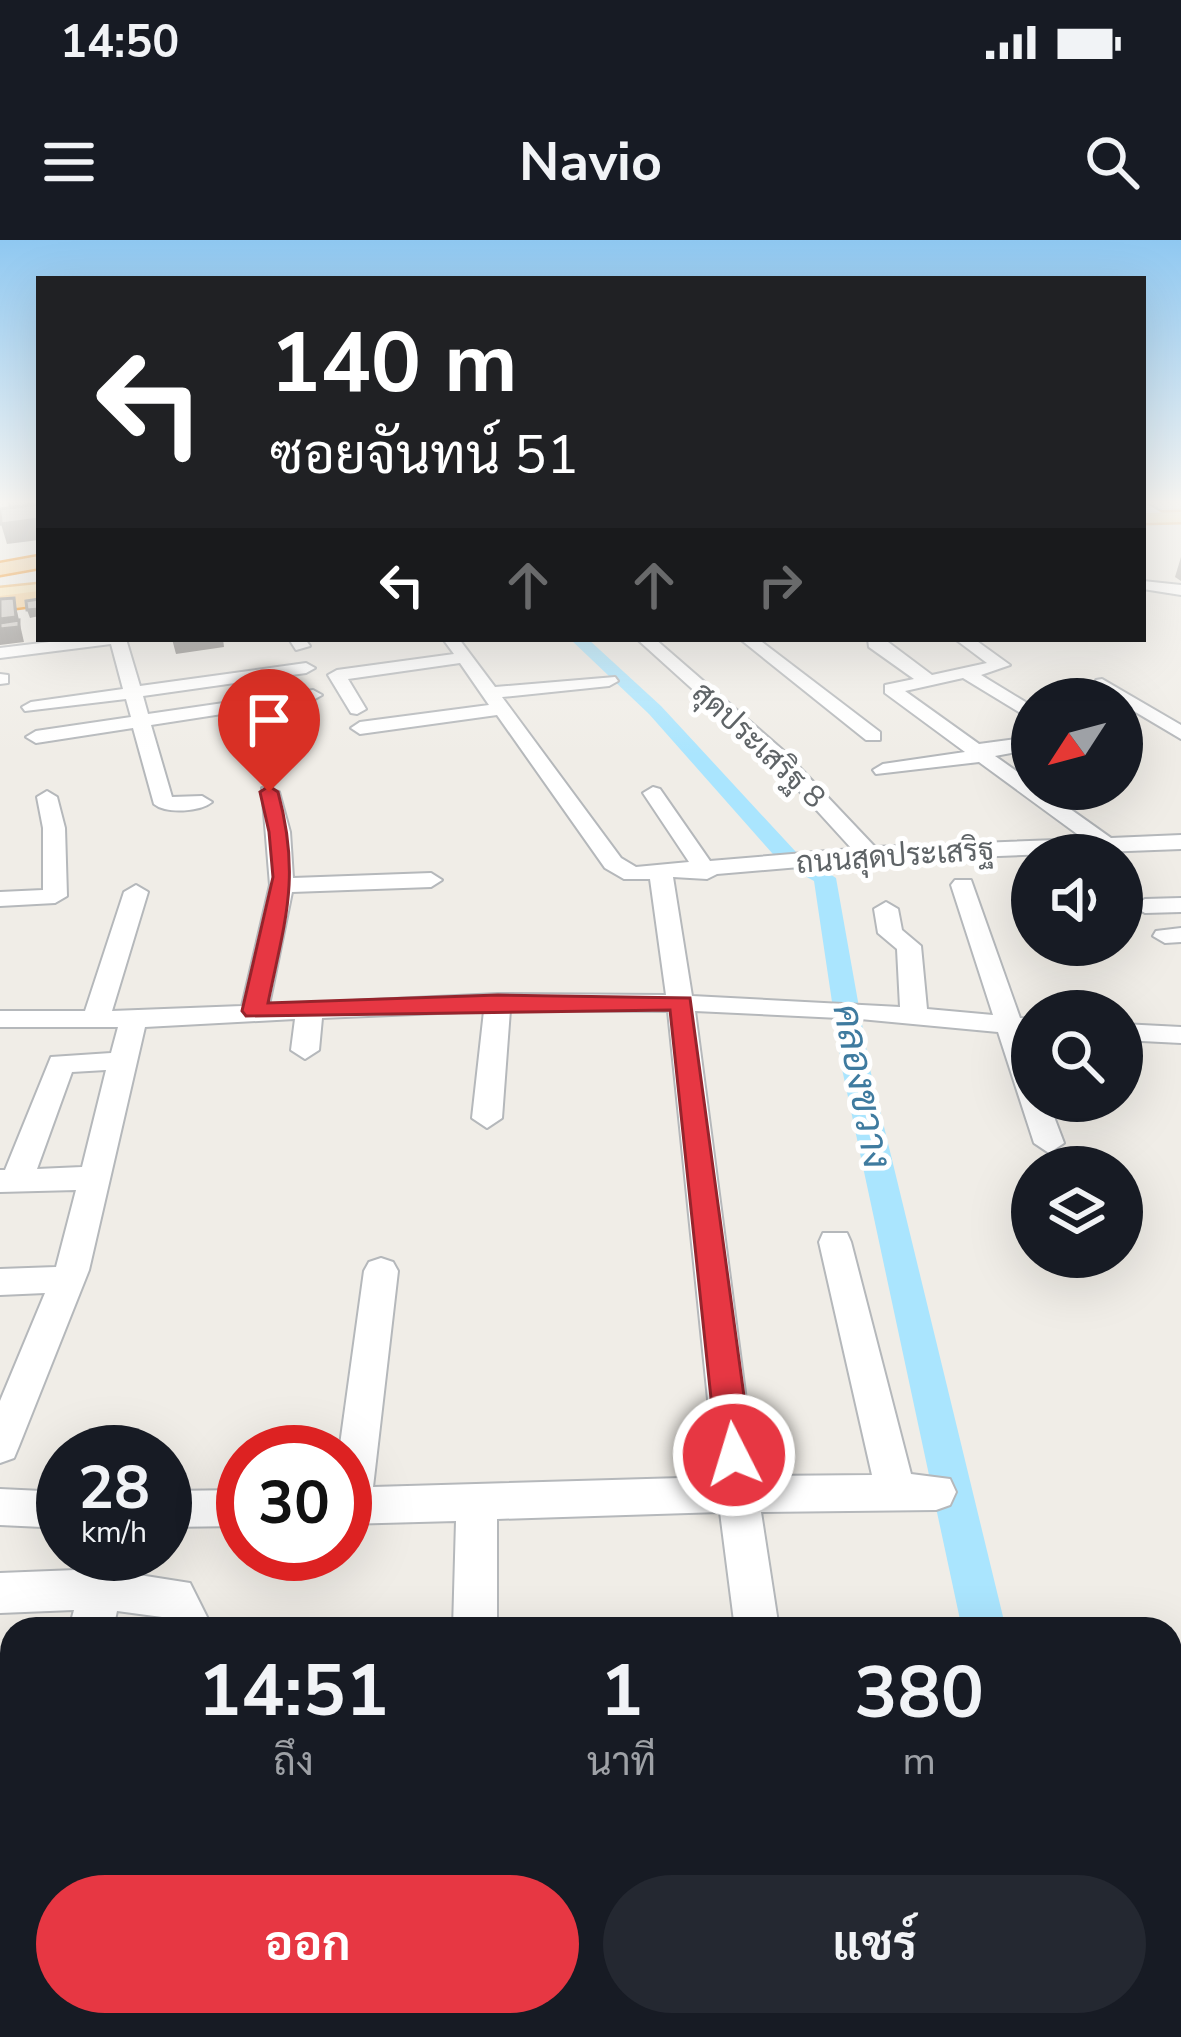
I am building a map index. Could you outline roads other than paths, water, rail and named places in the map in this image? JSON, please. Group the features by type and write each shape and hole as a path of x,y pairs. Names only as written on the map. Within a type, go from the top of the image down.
{"street":[{"path":"1150,586 1181,590"},
{"path":"0,653 83,642"},
{"path":"118,642 136,691 164,804 202,802"},
{"path":"453,642 493,701"},
{"name":"สุดประเสริฐ 8","path":"648,642 778,756 869,854"},
{"path":"752,642 873,736"},
{"path":"875,642 926,679"},
{"path":"967,642 1001,665 892,689 1091,834"},
{"path":"463,658 337,675 358,719 609,681"},
{"path":"31,707 306,668"},
{"path":"968,674 1011,701"},
{"path":"36,737 313,695"},
{"name":"ถนนสุดประเสริฐ","path":"493,701 613,863 632,874 707,872 869,854 1011,849"},
{"path":"1143,710 1181,733"},
{"path":"1143,725 1162,722"},
{"path":"883,770 1011,747"},
{"path":"254,1011 282,885 279,832 269,792"},
{"path":"653,793 707,872"},
{"path":"0,899 55,896 54,828 47,796"},
{"name":"ถนนสุดประเสริฐ","path":"1143,844 1181,842"},
{"path":"661,874 682,1003 755,1617"},
{"path":"282,885 431,880"},
{"path":"963,885 1011,1004"},
{"path":"96,1019 136,892"},
{"path":"1145,906 1181,905"},
{"path":"886,909 890,933 909,946 914,1018"},
{"path":"487,1118 498,1002"},
{"path":"0,1019 134,1019 498,1002 682,1003 1011,1025"},
{"path":"305,1050 310,1009"},
{"path":"4,1426 69,1279 134,1019"},
{"path":"1143,1033 1181,1035"},
{"path":"96,1178 9,1180 61,1063 124,1060"},
{"path":"1042,1122 1049,1143"},
{"path":"835,1242 895,1490"},
{"path":"359,1425 381,1271"},
{"path":"0,1282 69,1279"},
{"path":"372,1505 936,1492"},
{"path":"475,1617 477,1501"},
{"path":"0,1508 36,1509"},
{"path":"0,1593 96,1609 175,1598 184,1617"}],"waterway":[{"name":"คลองขวาง","path":"581,642 655,710 788,857 825,878 856,1069 981,1617"}]}
